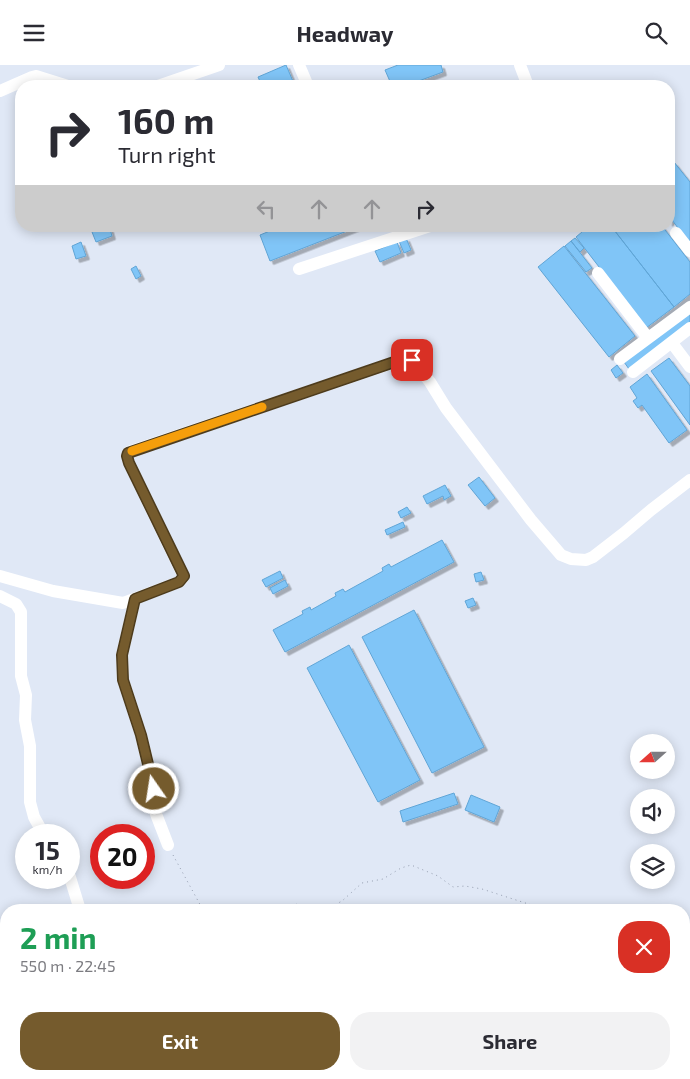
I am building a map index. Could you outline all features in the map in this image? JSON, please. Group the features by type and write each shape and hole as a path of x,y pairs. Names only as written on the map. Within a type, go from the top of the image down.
{"street":[{"path":"175,80 219,65"},
{"path":"299,65 305,80"},
{"path":"520,65 526,80"},
{"path":"25,80 36,76 49,80"},
{"path":"0,91 15,84"},
{"path":"299,269 412,232"},
{"path":"676,233 690,251"},
{"path":"598,273 648,338"},
{"path":"620,359 690,307"},
{"path":"633,373 690,329"},
{"path":"672,343 690,367"},
{"path":"0,576 53,591 123,603 179,582 184,576 129,463 127,456 129,452 406,358 410,358 418,366 490,467 531,521 561,555 571,559 586,560 593,557 690,481"},
{"path":"0,596 16,604 21,612 21,676 26,695 24,715 30,746 30,802 38,824"},
{"path":"135,599 122,655 123,680 141,735 154,789 156,813 168,845"},
{"path":"74,889 78,904"}],"path":[{"path":"168,845 199,904"},
{"path":"336,904 362,883 383,879 401,868 411,865 438,876 453,887 464,886 482,889 528,904"}],"building":[{"path":"286,65 292,80 259,80 258,77"},
{"path":"398,65 441,65 443,72 421,80 389,80 385,70"},
{"path":"675,163 690,182 690,244 675,224"},
{"path":"92,232 111,232 112,236 96,242"},
{"path":"267,232 345,232 270,261 260,235"},
{"path":"582,232 616,232 674,307 646,328 576,237"},
{"path":"616,232 667,232 690,262 690,294 674,307"},
{"path":"406,238 411,250 404,253 399,241"},
{"path":"575,238 584,248 580,252 571,241"},
{"path":"571,241 592,268 586,272 565,246"},
{"path":"81,242 86,256 76,259 72,246"},
{"path":"397,242 401,253 380,262 375,251"},
{"path":"564,246 635,336 609,357 538,267"},
{"path":"136,266 141,276 136,279 131,269"},
{"path":"690,312 690,322 629,369 624,362"},
{"path":"669,358 690,386 690,425 651,371"},
{"path":"617,365 623,373 616,378 611,370"},
{"path":"647,374 687,430 669,443 642,405 638,408 633,401 637,398 630,387"},
{"path":"479,477 495,498 485,506 468,485"},
{"path":"445,485 451,496 444,500 443,496 427,504 423,496"},
{"path":"407,507 411,513 401,518 398,512"},
{"path":"403,522 405,527 387,535 385,530"},
{"path":"442,540 454,562 285,652 273,630 303,614 302,611 310,607 311,610 336,596 335,593 343,589 345,592 383,571 382,568 389,564 391,567"},
{"path":"280,571 283,578 266,587 262,580"},
{"path":"481,572 484,580 476,582 474,574"},
{"path":"285,580 288,586 273,594 270,588"},
{"path":"473,598 476,605 468,608 465,601"},
{"path":"414,610 484,747 432,773 362,637"},
{"path":"349,645 420,780 378,802 307,668"},
{"path":"454,793 458,804 403,822 400,811"},
{"path":"471,795 500,807 494,822 465,810"}],"slow traffic":[{"path":"132,451 262,407"}],"route":[{"path":"154,789 141,735 123,680 122,655 135,599 179,582 184,576 129,463 128,453 406,358 412,360"}]}
